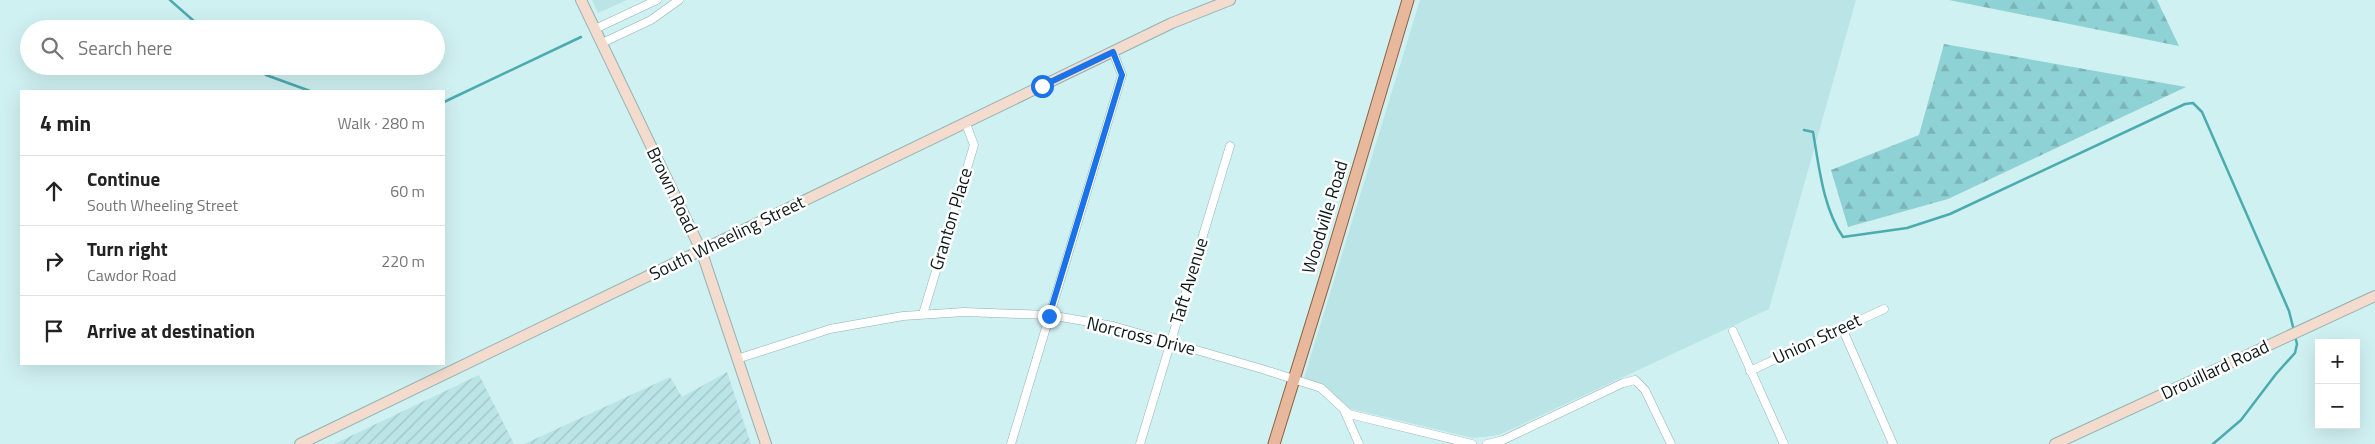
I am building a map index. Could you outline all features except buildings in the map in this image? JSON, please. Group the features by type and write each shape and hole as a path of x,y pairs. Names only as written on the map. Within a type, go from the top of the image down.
{"main road":[{"name":"Woodville Road","path":"1274,444 1408,0"}],"street":[{"name":"Brown Road","path":"581,0 701,250 766,444"},
{"path":"595,29 657,0"},
{"path":"602,43 651,20 678,0"},
{"name":"South Wheeling Street","path":"300,444 1154,32 1230,0"},
{"path":"1011,444 1122,75 1113,52"},
{"name":"Granton Place","path":"923,314 974,145 966,124"},
{"name":"Taft Avenue","path":"1140,444 1230,146"},
{"name":"Drouillard Road","path":"2055,444 2375,296"},
{"name":"Union Street","path":"1750,371 1884,308"},
{"name":"Norcross Drive","path":"736,359 830,329 923,314 982,312 1049,316 1113,326 1294,379 1326,391 1344,410 1354,416 1472,444"},
{"path":"1842,328 1894,444"},
{"path":"1733,332 1784,444"},
{"path":"1488,444 1503,440 1623,383 1635,380 1645,390 1671,444"},
{"path":"1344,410 1359,444"}],"shaded area":[{"path":"592,0 627,0 598,13"},
{"path":"1420,0 1856,0 1769,309 1499,435 1473,438 1351,409 1304,378"},
{"path":"727,372 751,444 524,444 670,377 682,397"},
{"path":"479,375 514,444 334,444"}],"green space":[{"path":"1949,0 2157,0 2179,46"},
{"path":"1944,44 2186,87 1948,199 1848,227 1831,170 1919,135"}],"waterway":[{"path":"170,0 193,20"},
{"path":"445,102 581,37"},
{"path":"266,75 307,90"},
{"path":"1804,130 1813,132 1826,200 1836,226 1843,237 1907,228 1950,214 2185,104 2193,103 2202,112 2289,311 2294,331"},
{"path":"2213,444 2241,420 2276,374 2295,353 2297,344 2295,336"}],"route":[{"path":"1042,86 1113,52 1122,75 1049,316"}]}
